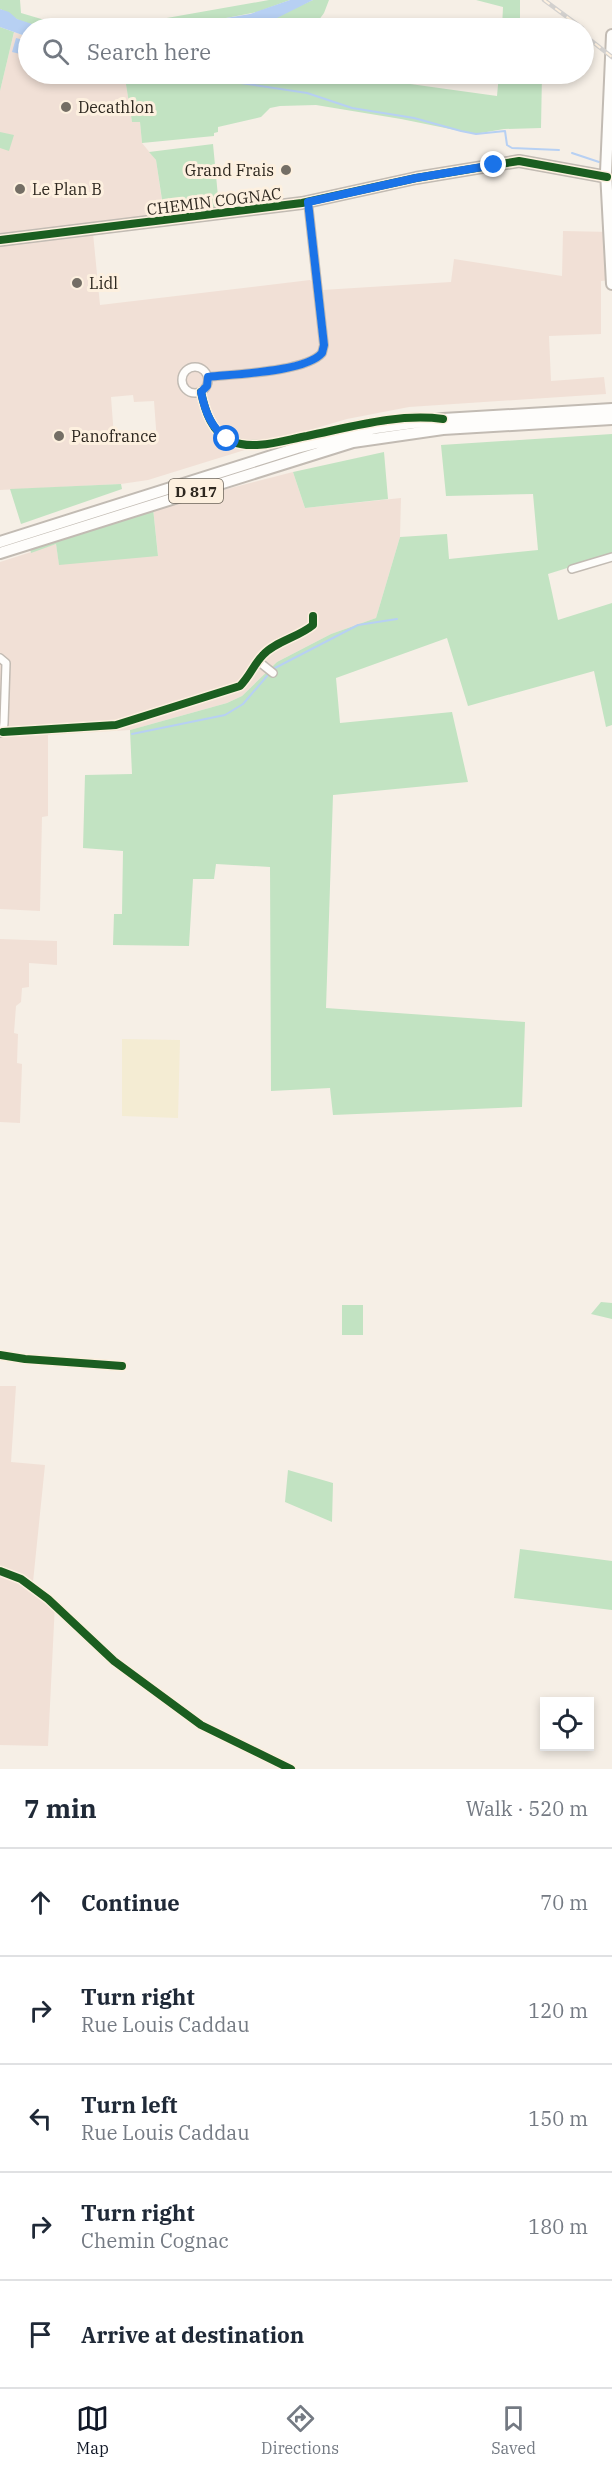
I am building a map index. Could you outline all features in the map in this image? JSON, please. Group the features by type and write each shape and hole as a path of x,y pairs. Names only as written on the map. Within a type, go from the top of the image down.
{"main road":[{"path":"612,37 607,177 612,284"},
{"name":"CHEMIN COGNAC","path":"0,240 252,211 308,202 416,178 519,161 607,177"},
{"name":"D 817","path":"0,542 297,448 376,428 443,419 611,414"},
{"name":"D 817","path":"0,553 353,442 443,429 611,414"}],"street":[{"path":"208,377 288,368 315,360 322,353 324,345 308,202"},
{"path":"195,367 203,370 208,377 207,386 201,392 188,392 183,385 182,376 187,370 195,367"},
{"path":"201,392 213,427 227,439 244,445 277,442 379,422 425,416 443,419"},
{"path":"572,568 612,557"},
{"path":"0,658 6,663 6,704 1,733 116,725 240,686 251,675 264,653 304,632 313,625 313,616"},
{"path":"258,662 271,672"},
{"path":"0,1355 122,1366"},
{"path":"0,1571 21,1579 48,1599 114,1661 201,1725 291,1769"}],"shaded area":[{"path":"14,32 18,33 18,84 126,84 132,122 140,122 142,143 156,160 165,222 93,233 100,305 310,280 322,290 451,282 454,259 562,276 563,231 612,232 612,280 601,281 601,334 549,336 551,381 604,377 606,394 409,407 347,419 148,480 121,484 0,490 0,91","holes":["133,395 134,402 154,401 157,442 119,445 118,437 114,437 111,397"]},
{"path":"293,472 305,508 401,498 400,537 376,618 331,634 277,662 242,696 227,703 130,730 48,735 48,816 42,817 40,911 0,909 0,562 56,544 59,564 158,555 153,508"},
{"path":"0,939 57,941 57,965 29,963 29,987 22,988 21,1002 16,1006 14,1033 18,1034 17,1063 22,1064 20,1123 0,1122"},
{"path":"0,1386 16,1386 11,1462 45,1465 33,1582 55,1603 48,1746 0,1745"}],"green space":[{"path":"0,0 20,0 21,13 38,18 18,18 18,20 0,9"},
{"path":"269,0 290,0 257,12 226,18 167,18"},
{"path":"313,0 329,0 320,18 271,18"},
{"path":"476,0 520,0 520,18 502,18 503,7"},
{"path":"0,27 14,32 0,91"},
{"path":"126,84 410,84 497,96 498,84 542,84 541,128 504,129 475,134 316,105 280,106 270,108 261,117 218,127 218,132 214,133 214,136 142,143 140,122 132,122"},
{"path":"0,132 14,135 9,151 0,148"},
{"path":"213,144 219,207 164,213 156,160 149,152"},
{"path":"612,434 612,554 548,574 558,620 612,603 612,725 606,727 594,671 468,706 447,638 336,678 340,723 452,712 468,782 333,795 326,1008 525,1022 522,1107 333,1115 330,1088 271,1091 270,867 216,864 214,879 193,879 189,946 113,945 114,914 122,914 123,851 83,848 85,775 132,774 130,730 227,703 242,696 277,662 331,634 376,618 400,537 447,534 449,559 538,550 533,494 446,496 441,445"},
{"path":"384,452 388,499 305,508 293,472"},
{"path":"121,484 122,489 21,524 10,489"},
{"path":"153,508 158,556 59,565 56,544 31,553 30,549"},
{"path":"601,1302 612,1303 612,1319 591,1314"},
{"path":"342,1305 363,1305 363,1335 342,1335"},
{"path":"288,1470 333,1483 332,1522 285,1502"},
{"path":"520,1549 612,1561 612,1610 514,1598"}],"sand":[{"path":"122,1039 180,1040 178,1118 122,1116"}],"water":[{"path":"290,0 313,0 277,18 226,18 250,14"},
{"path":"0,9 9,12 18,19 18,33 0,27"},
{"path":"16,38 18,38 18,54 12,52"}],"waterway":[{"path":"247,84 307,93 352,108 414,118 476,134 505,131 507,145 512,148 559,150"},
{"path":"572,153 599,162"},
{"path":"132,734 225,715 243,704 273,669 358,625 397,619"}],"railway":[{"path":"544,0 568,18"},
{"path":"594,43 612,57"}],"cycle path":[{"path":"0,240 302,203 416,178 519,161 607,177"},
{"path":"201,392 207,414 214,427 224,437 240,444 259,445 279,442 392,419 443,419"},
{"path":"3,732 116,725 240,686 268,650 313,625 313,616"},
{"path":"0,1355 122,1366"},
{"path":"0,1571 21,1579 48,1599 114,1661 201,1725 291,1769"}],"place":[{"name":"Decathlon","path":"66,107"},
{"name":"Grand Frais","path":"286,170"},
{"name":"Le Plan B","path":"20,189"},
{"name":"Lidl","path":"77,283"},
{"name":"Panofrance","path":"59,436"}],"route":[{"path":"227,439 213,427 205,409 201,392 207,386 208,377 288,368 315,360 322,353 324,345 308,202 416,178 494,165"}]}
